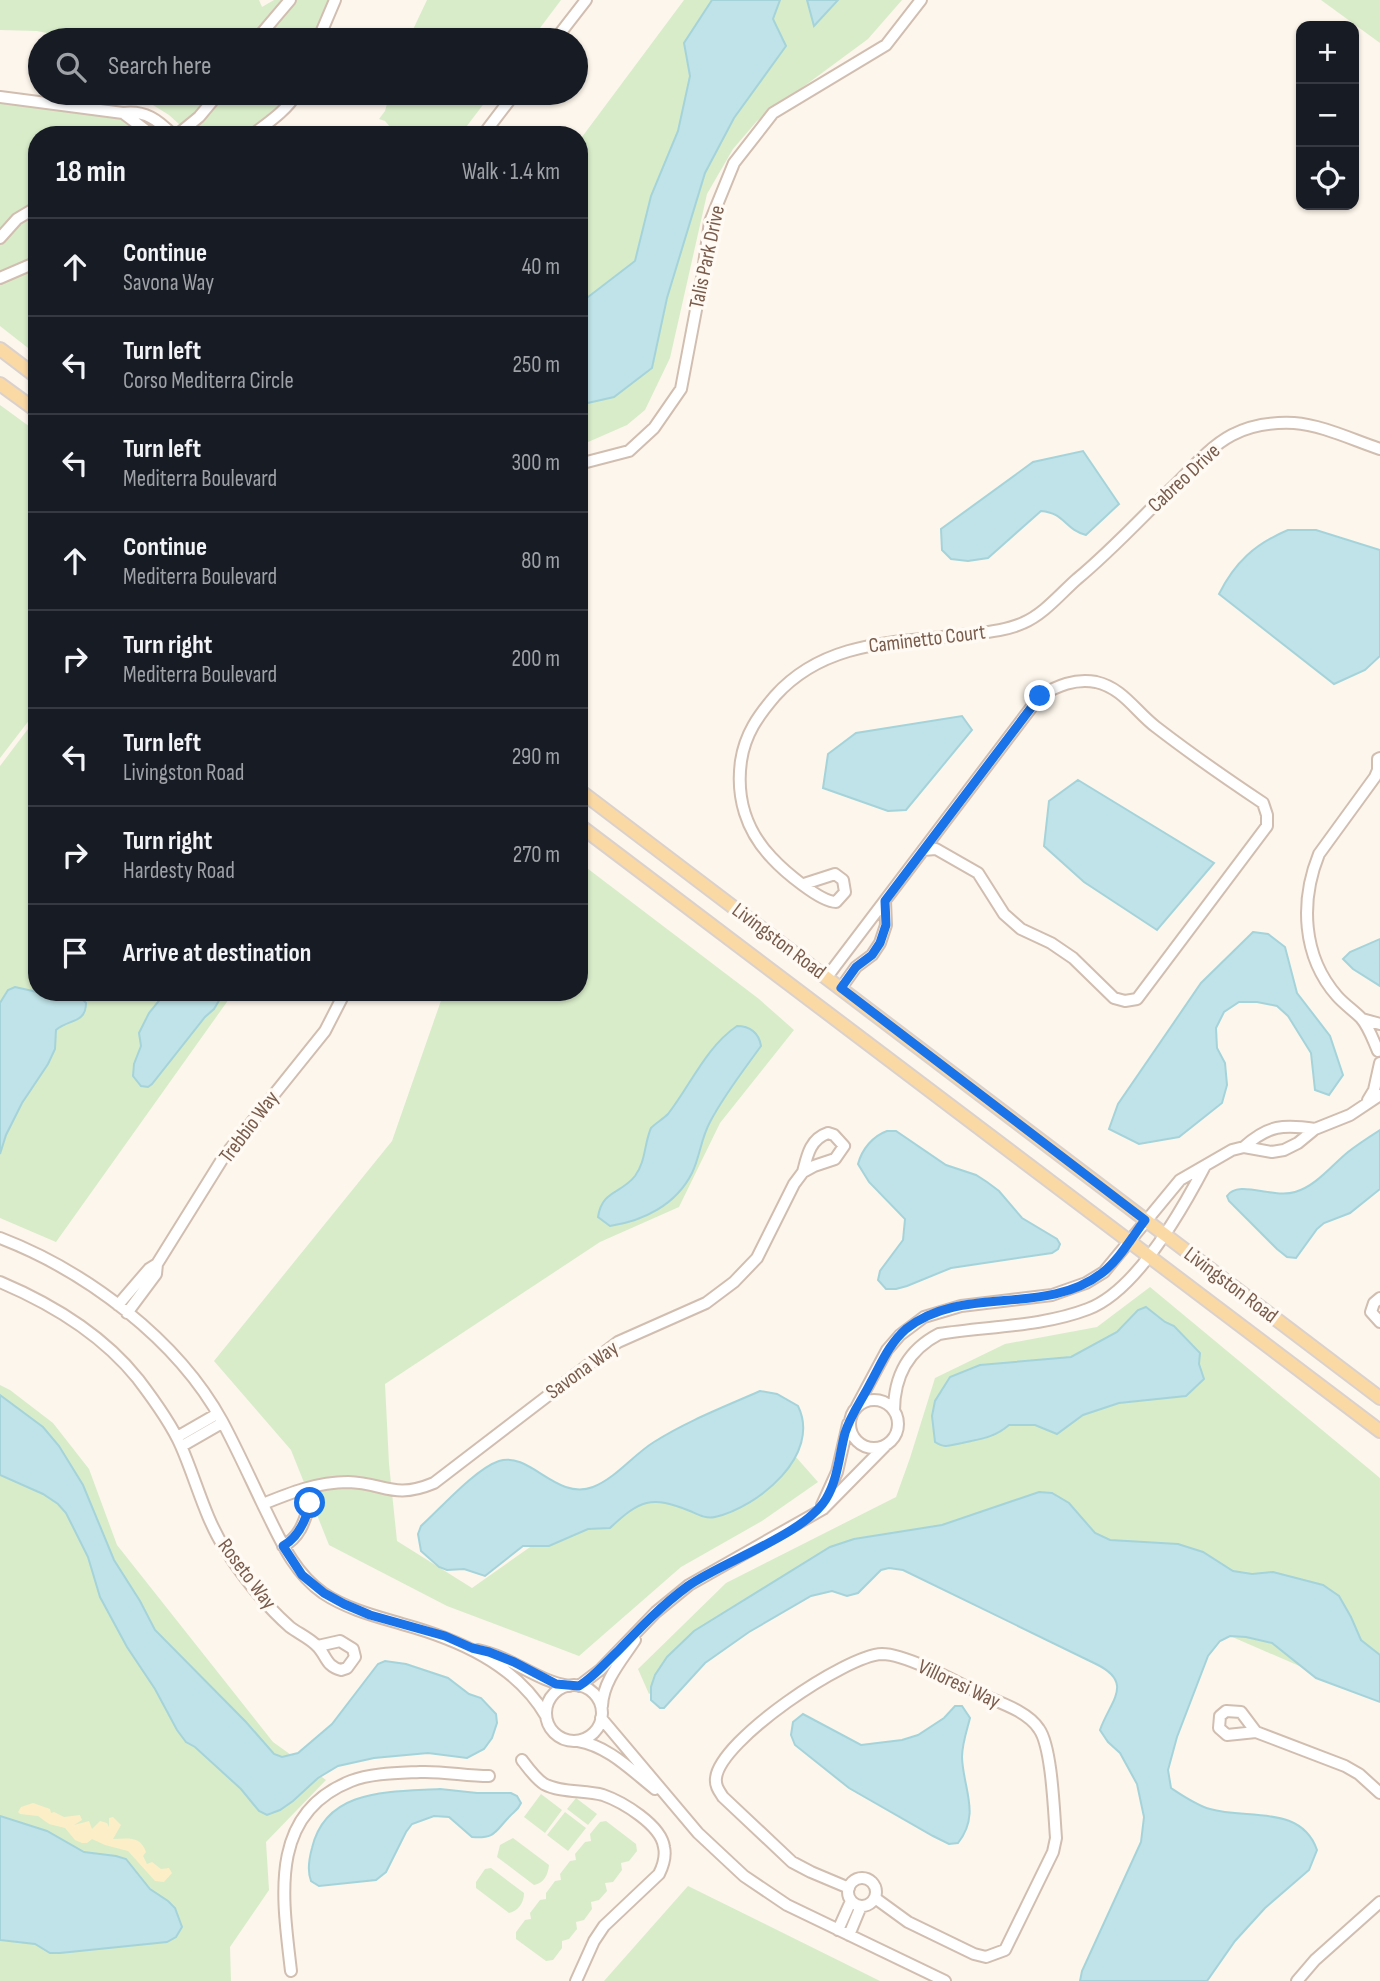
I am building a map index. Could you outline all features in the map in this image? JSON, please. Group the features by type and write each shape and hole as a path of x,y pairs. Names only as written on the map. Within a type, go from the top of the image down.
{"main road":[{"path":"0,349 28,370"},
{"path":"0,384 28,404"},
{"name":"Livingston Road","path":"588,797 1380,1398"},
{"name":"Livingston Road","path":"588,832 1380,1431"}],"street":[{"path":"266,28 290,0"},
{"path":"323,28 335,0"},
{"path":"564,28 586,0"},
{"name":"Talis Park Drive","path":"588,462 629,451 654,428 681,389 710,222 734,163 773,113 887,45 922,0"},
{"path":"0,97 28,101"},
{"path":"62,105 134,112 148,115 164,126"},
{"path":"187,126 209,105"},
{"path":"263,126 288,105"},
{"path":"490,126 506,105"},
{"path":"123,113 140,126"},
{"path":"0,238 17,219 28,212"},
{"path":"0,278 28,266"},
{"name":"Cabreo Drive","path":"1118,542 1215,447 1244,430 1277,423 1297,424 1380,449"},
{"name":"Caminetto Court","path":"804,884 777,863 760,845 741,804 739,777 743,746 757,717 783,687 823,660 848,650 880,642 988,632 1023,623 1045,609 1118,542"},
{"path":"827,977 885,901 923,850 1040,696 1058,686 1081,680 1117,691 1153,725 1263,803 1267,815 1267,826 1137,999 1125,1001 1114,998 1073,958 1051,943 1021,929 1004,914 978,873 936,849 923,850"},
{"path":"1366,1104 1374,1090 1380,1064 1379,1047 1362,1018 1336,995 1318,967 1309,937 1306,900 1313,867 1319,854 1375,776 1379,758"},
{"path":"841,988 856,967 872,955 880,943 886,925 885,901"},
{"name":"Trebbio Way","path":"118,1305 149,1269 157,1264 223,1158 325,1031 340,1001"},
{"path":"1362,1018 1380,1024"},
{"path":"1244,1147 1272,1152 1283,1150 1298,1143 1315,1129 1350,1115 1380,1095"},
{"path":"814,1516 832,1486 850,1418 887,1350 900,1335 924,1317 961,1306 1052,1295 1086,1283 1104,1272 1180,1180 1232,1150 1244,1147 1265,1131 1282,1126 1315,1129"},
{"path":"894,1411 895,1387 904,1366 926,1341 939,1334 1055,1318 1090,1309 1118,1290 1150,1256 1205,1166"},
{"name":"Savona Way","path":"263,1504 299,1489 330,1483 351,1482 396,1492 415,1491 433,1483 618,1342 706,1303 734,1282 757,1258 794,1184 803,1172"},
{"path":"0,1238 41,1256 118,1305 151,1332 180,1363 220,1418 283,1546 302,1575 324,1593 370,1615 445,1636 514,1662 548,1681 574,1686 594,1694 601,1714 674,1804 698,1833 744,1876 787,1905 945,1981"},
{"name":"Trebbio Way","path":"127,1313 156,1274 157,1264"},
{"name":"Roseto Way","path":"0,1282 36,1297 103,1343 136,1378 179,1442 206,1511 224,1548 264,1601 289,1626 318,1646"},
{"path":"1380,1298 1374,1303 1371,1312 1380,1322"},
{"path":"546,1716 550,1700 561,1688 574,1686 600,1670 656,1612 689,1586 814,1516 835,1498 896,1433 897,1418 890,1405 870,1400 857,1406"},
{"path":"179,1442 220,1418"},
{"path":"850,1418 852,1434 856,1441 871,1448 887,1444"},
{"path":"283,1546 295,1537 304,1522 316,1487"},
{"path":"578,1741 593,1733 601,1714 602,1694 643,1626"},
{"path":"472,1648 522,1686 539,1703 549,1725 560,1738 590,1743 607,1752 674,1804"},
{"name":"Villoresi Way","path":"882,1654 904,1659 978,1692 1025,1716 1038,1727 1046,1744 1056,1838 1053,1852 1005,1950 986,1957 974,1954 908,1922 874,1898 876,1888 866,1879 856,1879 849,1888 792,1862 723,1797 717,1788 718,1770 724,1759 771,1712 842,1670 867,1657 882,1654"},
{"path":"1256,1732 1345,1766 1359,1774 1379,1793"},
{"path":"522,1760 542,1783 554,1788 582,1791 617,1800 660,1835 664,1847 664,1860 659,1874 604,1926 594,1941 576,1981"},
{"path":"291,1971 283,1903 285,1865 291,1841 314,1805 339,1786 370,1777 422,1772 489,1776"},
{"path":"849,1888 848,1895 856,1904 869,1904 874,1898"},
{"path":"1297,1981 1315,1960 1380,1902"},
{"path":"843,1932 856,1904"}],"green space":[{"path":"0,0 259,0 262,7 274,0 330,0 318,28 0,30"},
{"path":"427,0 561,0 540,28 414,28"},
{"path":"684,0 902,0 868,39 757,121 733,149 707,194 670,358 645,410 627,425 588,442 588,129"},
{"path":"1321,0 1380,0 1380,43 1359,28 1359,21 1350,21"},
{"path":"0,99 28,102 28,105 54,105 136,114 156,126 28,126 28,348 0,326"},
{"path":"153,105 280,105 254,126 181,126"},
{"path":"387,105 483,105 467,126 389,126 379,119"},
{"path":"0,405 28,425 28,722 0,758"},
{"path":"28,729 28,1001 228,1001 56,1242 0,1218 0,766"},
{"path":"588,869 759,999 794,1030 720,1123 679,1207 600,1242 385,1384 389,1464 397,1541 472,1588 533,1545 780,1439 818,1482 762,1521 681,1567 579,1656 447,1606 329,1545 291,1450 214,1361 392,1141 441,1001 588,1001"},
{"path":"1150,1287 1380,1478 1380,1701 1230,1636 991,1571 859,1562 749,1614 649,1694 638,1669 726,1583 896,1497 935,1378 1005,1344 1097,1327"},
{"path":"0,1385 53,1423 89,1469 117,1545 273,1742 326,1780 266,1842 269,1890 230,1947 231,1981 0,1981"},
{"path":"541,1794 562,1810 545,1833 524,1817"},
{"path":"576,1798 597,1814 588,1825 567,1809"},
{"path":"565,1812 586,1828 568,1851 547,1835"},
{"path":"606,1821 636,1844 637,1851 629,1861 621,1863 622,1870 613,1882 605,1883 607,1891 599,1900 591,1902 592,1909 584,1920 576,1922 577,1929 569,1939 562,1941 562,1948 553,1960 546,1961 516,1939 516,1932 525,1920 531,1919 530,1913 540,1900 546,1899 546,1893 555,1881 561,1880 560,1874 570,1861 576,1860 575,1854 585,1842 591,1841 590,1834 600,1822"},
{"path":"513,1838 549,1865 540,1882 534,1885 497,1857 500,1845"},
{"path":"491,1868 524,1893 522,1903 512,1912 509,1913 476,1888 476,1882 485,1869"},
{"path":"688,1886 880,1981 604,1981"}],"sand":[{"path":"33,1803 64,1817 80,1815 82,1820 74,1825 89,1821 92,1829 100,1821 107,1823 109,1827 109,1818 113,1817 121,1825 113,1839 137,1840 146,1852 143,1856 147,1864 152,1862 161,1869 169,1868 172,1873 164,1882 155,1881 128,1851 92,1839 82,1843 75,1840 65,1828 49,1824 38,1816 18,1812 21,1807"}],"water":[{"path":"712,0 780,0 773,19 786,46 734,118 705,173 667,298 652,368 614,397 588,403 588,297 635,261 651,196 678,131 690,76 684,43"},
{"path":"807,0 838,0 814,26"},
{"path":"1083,451 1119,504 1086,535 1055,515 1041,511 988,558 968,561 951,559 942,550 941,529 1033,462"},
{"path":"1288,530 1316,530 1380,550 1380,656 1365,670 1334,684 1219,594 1232,572 1247,555"},
{"path":"962,716 972,730 906,810 888,811 823,788 828,754 856,733"},
{"path":"1078,780 1214,863 1157,930 1084,882 1044,846 1049,801"},
{"path":"1253,932 1268,934 1285,947 1297,993 1330,1036 1343,1075 1329,1095 1315,1090 1311,1053 1288,1016 1277,1006 1239,1002 1224,1012 1216,1028 1217,1048 1225,1063 1227,1085 1222,1103 1179,1137 1139,1144 1109,1129 1118,1104 1201,983"},
{"path":"1380,939 1380,986 1353,969 1343,959 1350,952"},
{"path":"15,987 28,990 28,1001 86,1003 80,1018 56,1030 55,1049 22,1103 0,1154 0,1003 8,990"},
{"path":"159,1001 219,1001 148,1087 141,1086 133,1076 134,1064 141,1046 139,1033"},
{"path":"737,1026 753,1031 761,1046 715,1112 692,1173 668,1203 634,1220 610,1226 598,1217 600,1208 608,1197 635,1176 651,1128 668,1114 707,1056"},
{"path":"1380,1130 1380,1189 1350,1213 1324,1223 1296,1258 1287,1257 1277,1249 1229,1201 1227,1196 1239,1189 1286,1193 1303,1189"},
{"path":"887,1131 896,1131 946,1165 976,1175 987,1182 999,1191 1022,1218 1057,1239 1060,1244 1058,1249 1052,1253 951,1268 907,1286 886,1289 878,1280 880,1271 903,1240 905,1219 869,1182 858,1164 869,1144"},
{"path":"1146,1307 1174,1326 1200,1353 1199,1364 1204,1379 1186,1396 1119,1403 1083,1415 1057,1434 1035,1425 1009,1425 998,1433 981,1439 948,1446 935,1442 932,1416 935,1401 950,1377 980,1365 1071,1357 1117,1332 1138,1310"},
{"path":"760,1391 777,1394 798,1406 803,1424 801,1443 794,1460 782,1476 749,1502 732,1511 709,1517 665,1503 647,1503 630,1511 610,1528 588,1529 549,1546 523,1546 485,1576 464,1569 447,1570 439,1567 421,1551 418,1534 421,1526 490,1465 510,1460 522,1463 567,1487 593,1487 667,1434"},
{"path":"0,1395 43,1427 59,1446 83,1485 114,1560 155,1630 274,1754 282,1757 298,1753 332,1724 378,1664 385,1661 406,1664 448,1678 469,1694 481,1698 496,1714 497,1723 492,1738 484,1749 467,1758 428,1753 374,1758 338,1766 318,1778 280,1810 267,1815 259,1811 241,1789 186,1742 177,1730 100,1597 88,1557 66,1513 43,1494 0,1475"},
{"path":"1039,1492 1052,1493 1069,1503 1095,1533 1110,1540 1178,1544 1203,1552 1233,1571 1252,1574 1273,1572 1323,1585 1339,1596 1361,1640 1380,1655 1380,1702 1316,1678 1272,1643 1230,1636 1220,1641 1208,1656 1177,1737 1168,1770 1171,1788 1210,1809 1286,1820 1309,1835 1317,1850 1309,1870 1265,1908 1235,1941 1207,1981 1080,1981 1082,1971 1141,1842 1144,1817 1137,1784 1120,1753 1100,1730 1117,1686 1108,1671 1096,1664 903,1570 889,1568 881,1570 858,1593 847,1596 832,1591 811,1596 749,1632 705,1663 664,1708 651,1700 655,1675 667,1657 694,1631 830,1547 854,1539 942,1525"},
{"path":"955,1706 962,1706 970,1718 962,1757 970,1811 965,1832 958,1843 949,1844 933,1836 849,1788 795,1745 791,1735 793,1722 803,1714 861,1745 902,1740 918,1735 944,1718"},
{"path":"440,1789 511,1793 517,1796 521,1803 498,1830 486,1837 472,1837 449,1817 434,1816 412,1824 386,1872 376,1880 319,1886 311,1881 309,1865 319,1828 331,1814 345,1804 381,1793"},
{"path":"0,1816 47,1831 84,1852 126,1859 150,1889 175,1908 182,1927 176,1937 167,1942 60,1953 50,1953 35,1944 0,1940"}],"route":[{"path":"310,1503 299,1531 283,1546 302,1575 324,1593 370,1615 445,1636 489,1652 556,1684 579,1686 600,1670 656,1612 689,1586 814,1516 832,1486 853,1412 887,1350 910,1326 939,1311 961,1306 1052,1295 1086,1283 1104,1272 1145,1220 841,988 856,967 872,955 880,943 886,925 885,901 1040,696"}]}
